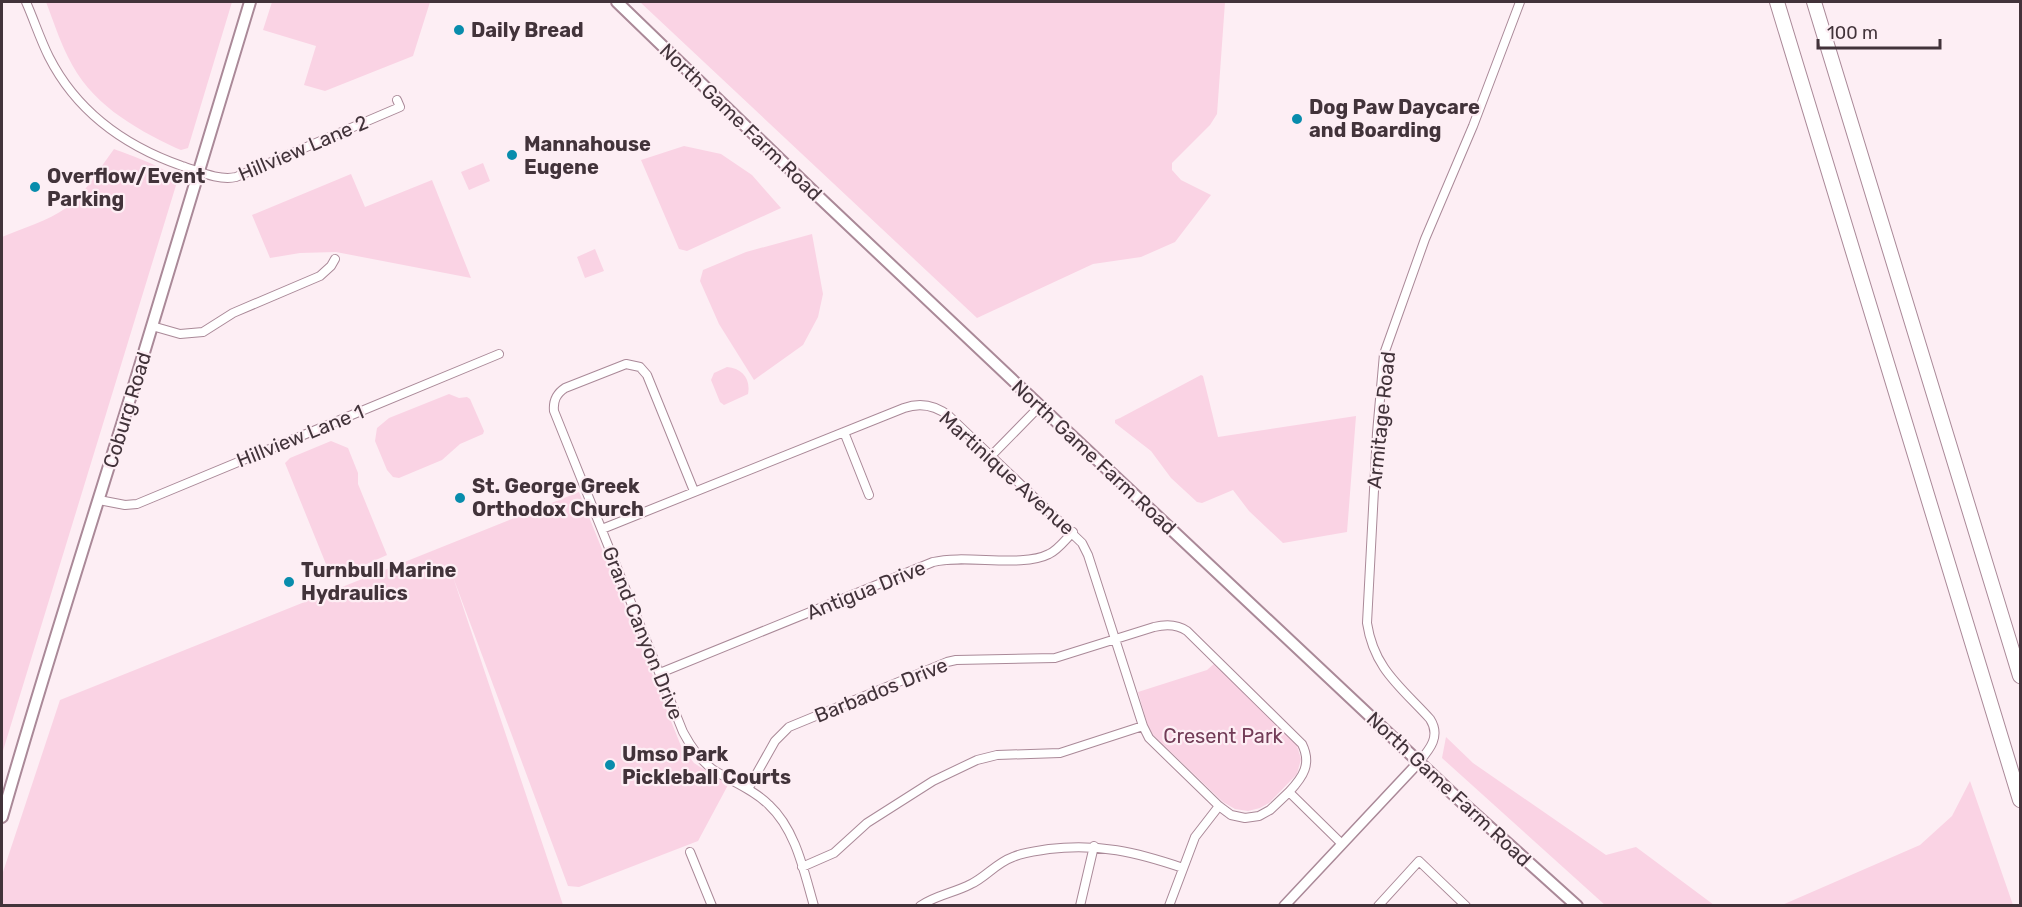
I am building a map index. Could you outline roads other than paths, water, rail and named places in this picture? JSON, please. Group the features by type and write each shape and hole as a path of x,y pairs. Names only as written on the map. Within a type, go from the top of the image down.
{"highway":[{"path":"1777,2 2020,800"},
{"path":"1814,2 2020,676"}],"main road":[{"name":"Coburg Road","path":"2,817 41,681 99,500 250,2"},
{"name":"North Game Farm Road","path":"617,2 1040,406 1419,762 1577,906"}],"street":[{"path":"26,2 53,64 73,93 93,116 129,142 197,171"},
{"name":"Armitage Road","path":"1419,762 1432,745 1435,734 1434,726 1386,672 1374,651 1366,623 1374,476 1384,354 1425,239 1473,126 1520,2"},
{"name":"Hillview Lane 2","path":"197,171 225,178 236,177 400,107 397,100"},
{"path":"152,327 180,334 203,332 233,313 320,276 327,271 335,259"},
{"name":"Hillview Lane 1","path":"99,500 128,506 137,504 499,354"},
{"name":"Grand Canyon Drive","path":"694,491 647,375 640,367 626,364 565,388 557,395 554,411 683,732 692,747 713,770 748,789 772,807 789,834 814,906"},
{"name":"Martinique Avenue","path":"602,529 910,406 927,405 949,416 1072,532 1086,550 1114,640 1149,738 1219,806 1232,815 1253,818 1270,810 1289,792"},
{"path":"991,456 1040,406"},
{"path":"844,432 870,495"},
{"name":"Antigua Drive","path":"660,673 933,562 950,559 1037,559 1052,553 1072,532"},
{"name":"Barbados Drive","path":"748,789 779,736 789,727 951,661 1055,658 1165,625 1176,625 1184,628 1300,741 1309,758 1304,775 1289,792"},
{"path":"802,867 834,853 867,823 933,781 977,760 997,755 1060,753 1143,726"},
{"path":"1284,906 1419,762"},
{"path":"1289,792 1342,844"},
{"path":"1169,906 1198,832 1219,806"},
{"path":"921,906 936,897 974,883 1013,856 1060,848 1095,846 1126,850 1183,868"},
{"path":"1080,906 1095,846"},
{"path":"690,852 712,906"},
{"path":"1378,906 1419,861 1466,906"}],"place":[{"name":"Daily Bread","path":"459,30"},
{"name":"Dog Paw Daycare and Boarding","path":"1297,119"},
{"name":"Mannahouse Eugene","path":"512,155"},
{"name":"Overflow/Event Parking","path":"35,187"},
{"name":"St. George Greek Orthodox Church","path":"460,498"},
{"name":"Turnbull Marine Hydraulics","path":"289,582"},
{"name":"Umso Park Pickleball Courts","path":"610,765"}],"park label":[{"name":"Cresent Park","path":"1223,736"}]}
